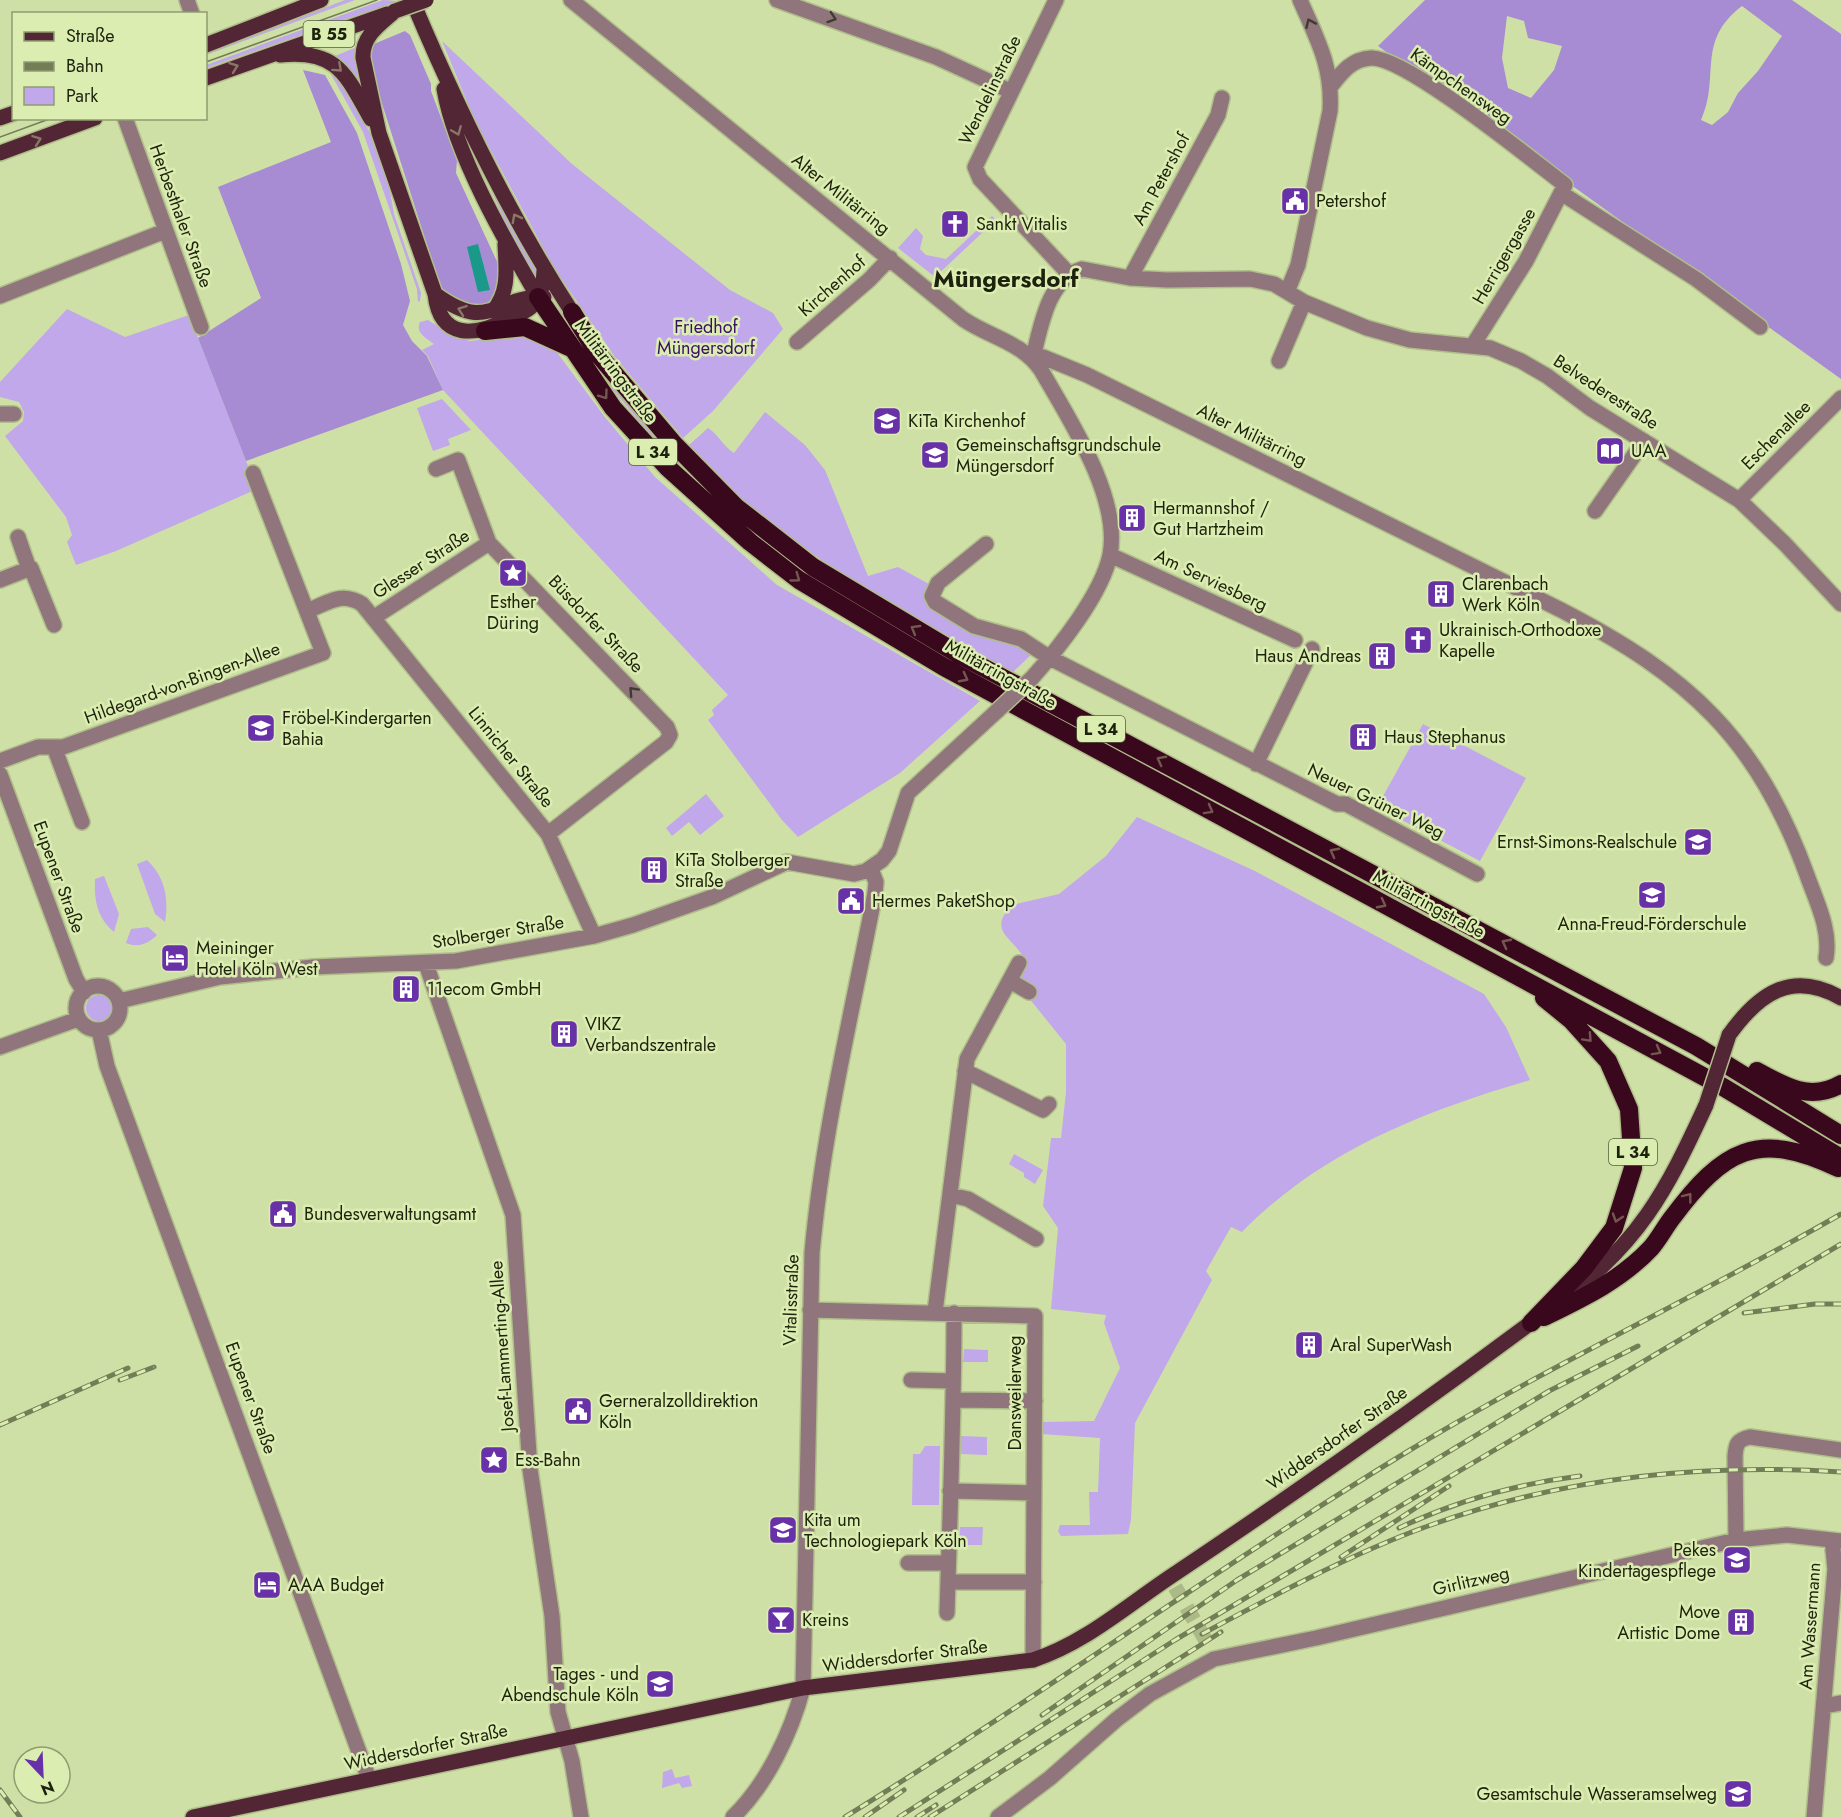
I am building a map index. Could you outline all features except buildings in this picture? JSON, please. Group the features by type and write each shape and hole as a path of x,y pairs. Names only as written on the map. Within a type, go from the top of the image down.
{"highway":[{"name":"Militärringstraße","path":"538,297 570,348 613,408 667,468 750,542 799,580 944,667 1723,1087 1841,1158"},
{"name":"Militärringstraße","path":"572,312 597,352 674,444 736,507 813,567 958,654 1696,1046 1841,1135"},
{"path":"485,331 525,327 570,348"},
{"name":"L 34","path":"1531,1323 1584,1268 1614,1228 1633,1168 1629,1109 1608,1061 1570,1020 1550,1006 1532,983"},
{"name":"L 34","path":"1696,1046 1736,1059 1790,1089 1813,1092 1827,1090 1841,1084"},
{"name":"L 34","path":"1531,1323 1588,1295 1625,1272 1652,1246 1705,1176 1733,1156 1775,1147 1803,1152 1841,1170"}],"main road":[{"name":"B 55","path":"207,45 321,0"},
{"name":"Militärringstraße","path":"412,0 440,68 544,270 572,312"},
{"name":"B 55","path":"207,78 426,0"},
{"path":"395,11 374,29 363,47 379,133 435,294 437,310 448,325 473,332 485,331 527,310 538,297 544,270"},
{"path":"262,57 290,54 312,56 332,62 345,74 379,133"},
{"name":"Militärringstraße","path":"440,68 447,107 505,241 538,297"},
{"path":"0,153 90,120"},
{"path":"493,311 505,290 507,276 505,241"},
{"path":"435,294 466,312 493,311 524,298 538,297 551,297 572,312"},
{"name":"L 34","path":"1531,1323 1583,1284 1618,1252 1648,1217 1675,1173 1706,1105 1729,1035 1752,1007 1769,994 1792,985 1813,985 1841,998"},
{"name":"Widdersdorfer Straße","path":"193,1817 803,1688 1033,1660 1052,1654 1172,1582 1531,1323"}],"street":[{"path":"777,0 936,57 1010,91"},
{"name":"Wendelinstraße","path":"1056,0 975,167 980,179 1070,275"},
{"path":"1287,292 1298,265 1330,111 1331,86 1323,52 1300,0"},
{"name":"Alter Militärring","path":"573,1 969,323 1020,348 1033,357 1043,357 1087,375 1570,615 1627,646 1689,690 1720,721 1754,763 1777,803 1822,915 1829,943 1826,958"},
{"path":"1323,52 1354,63 1331,86"},
{"name":"Kämpchensweg","path":"1354,63 1371,58 1398,65 1432,86 1563,189 1696,279 1760,327"},
{"name":"Am Petershof","path":"1130,278 1218,115 1222,98"},
{"name":"Herbesthaler Straße","path":"126,120 201,327"},
{"name":"Herrigergasse","path":"1473,345 1526,261 1563,189"},
{"path":"0,296 165,231"},
{"name":"Kirchenhof","path":"797,342 890,258"},
{"name":"Belvederestraße","path":"1070,275 1082,269 1130,278 1250,279 1274,285 1337,317 1395,336 1473,345 1501,352 1547,376 1590,408 1738,500 1784,543 1841,604"},
{"path":"871,869 889,851 907,794 1032,678 1050,658 1100,581 1110,555 1109,518 1101,481 1033,357 1053,292 1070,275"},
{"path":"1279,361 1304,302"},
{"name":"Eschenallee","path":"1738,500 1841,398"},
{"path":"1595,511 1644,441"},
{"path":"436,469 458,460 459,471 489,543"},
{"path":"254,472 307,611"},
{"path":"18,537 29,569 31,568 40,588 54,625"},
{"name":"Glesser Straße","path":"374,618 489,543"},
{"name":"Büsdorfer Straße","path":"489,543 595,650 667,727 670,735 666,742 548,834"},
{"path":"986,544 938,583 932,597 934,602 974,626 1021,639 1050,658"},
{"name":"Am Serviesberg","path":"1110,555 1295,640"},
{"path":"0,580 29,569"},
{"name":"Linnicher Straße","path":"307,611 343,597 351,597 362,604 548,834 594,936"},
{"name":"Hildegard-von-Bingen-Allee","path":"0,761 38,747 63,747 323,653 307,611"},
{"path":"1256,764 1312,649"},
{"name":"Neuer Grüner Weg","path":"1050,658 1337,804 1346,804 1478,874"},
{"path":"54,747 82,822"},
{"name":"Eupener Straße","path":"0,774 76,979 84,992"},
{"name":"Stolberger Straße","path":"119,1001 220,977 313,967 426,964 481,958 594,936 695,904 787,862 854,874 871,869"},
{"name":"Vitalisstraße","path":"733,1817 746,1804 772,1764 793,1720 803,1688 810,1310 816,1201 835,1092 875,893 876,882 871,869"},
{"path":"935,1312 965,1071 972,1047 1019,963"},
{"name":"Josef-Lammerting-Allee","path":"426,964 513,1215 530,1469 552,1616 558,1712 566,1739"},
{"path":"1010,981 1029,992"},
{"path":"97,986 105,987 115,993 119,1001 118,1017 113,1024 99,1030 91,1029 78,1019 76,1002 84,992 97,986"},
{"path":"0,1047 78,1019"},
{"name":"Eupener Straße","path":"99,1030 107,1066 369,1779"},
{"path":"965,1071 1042,1110 1049,1104"},
{"path":"950,1195 968,1199 1036,1239"},
{"name":"Dansweilerweg","path":"810,1310 1035,1316 1033,1660"},
{"path":"947,1613 948,1563 951,1545 954,1313"},
{"path":"912,1380 953,1381"},
{"path":"954,1400 1035,1401"},
{"path":"1736,1540 1736,1443 1750,1437 1841,1450"},
{"path":"950,1491 1034,1493"},
{"name":"Girlitzweg","path":"998,1817 1050,1778 1117,1719 1211,1653 1316,1638 1736,1540 1787,1535 1837,1541"},
{"name":"Am Wassermann","path":"1837,1541 1824,1706 1841,1703"},
{"path":"908,1563 948,1563"},
{"path":"948,1582 1034,1582"},
{"path":"1814,1817 1824,1706"},
{"path":"566,1739 581,1817"}],"green space":[{"path":"345,0 355,0 207,55 207,53"},
{"path":"383,0 398,1 207,68 207,65"},
{"name":"Friedhof Müngersdorf","path":"442,41 572,164 730,290 773,313 783,329 713,411 683,438 615,357 554,268 475,121"},
{"path":"357,47 363,93 348,69 335,56"},
{"path":"327,67 337,74 373,138 388,180 394,214 421,293 418,302 417,289 363,132"},
{"path":"472,148 539,278 536,278 509,230"},
{"path":"992,216 996,220 935,277 898,248 916,228 923,236 920,249 926,255 946,259"},
{"path":"67,309 125,337 189,315 257,489 116,551 76,565 67,542 72,535 66,517 5,436 23,421 24,412 19,402 0,397 0,382"},
{"path":"555,310 561,310 577,337 671,452 668,455 607,383"},
{"path":"428,320 453,336 470,341 529,334 553,347 604,416 655,477 777,585 980,701 900,773 798,837 782,820 708,720 714,715 712,710 728,695 443,390 428,356 422,350 434,344 422,335 419,329 420,322"},
{"path":"442,399 471,430 448,439 450,445 433,451 417,408"},
{"path":"765,412 805,445 825,470 868,576 898,567 929,584 925,593 1033,653 1011,674 917,621 855,583 796,542 716,476 689,445 708,428 734,453"},
{"path":"1423,724 1526,778 1480,861 1377,807"},
{"path":"706,794 724,816 700,835 689,822 672,836 666,828"},
{"path":"1137,817 1255,871 1484,994 1506,1027 1530,1080 1451,1105 1376,1137 1305,1178 1273,1203 1242,1232 1231,1227 1206,1271 1212,1280 1135,1423 1131,1520 1128,1534 1061,1536 1058,1531 1060,1525 1090,1525 1089,1492 1098,1492 1100,1438 1041,1434 1042,1422 1094,1421 1120,1368 1104,1323 1106,1315 1051,1309 1058,1228 1043,1206 1051,1138 1061,1138 1066,1092 1066,1044 1028,997 1017,977 1025,960 1005,934 1002,922 1012,905 1059,894 1106,856"},
{"path":"147,860 162,881 166,896 165,922 155,914 137,864"},
{"path":"104,876 119,914 114,932 100,915 96,901 95,879"},
{"path":"148,927 157,935 150,941 139,945 126,943 131,929"},
{"path":"99,995 108,999 112,1008 108,1017 99,1021 90,1017 86,1008 90,999"},
{"path":"1014,1154 1043,1170 1035,1184 1024,1177 1024,1173 1009,1164"},
{"path":"964,1349 988,1350 988,1362 963,1362"},
{"path":"961,1436 987,1437 987,1455 961,1454"},
{"path":"925,1446 940,1446 939,1505 912,1505 913,1454 920,1454"},
{"path":"960,1527 983,1527 982,1545 959,1545"},
{"path":"672,1769 675,1778 689,1775 692,1786 682,1788 679,1783 662,1788 663,1772"}],"shaded area":[{"path":"1425,0 1792,0 1841,34 1841,379 1378,46","holes":["1742,6 1782,36 1758,71 1738,93 1728,112 1712,125 1701,120 1707,104 1714,46 1728,19","1507,16 1524,21 1528,38 1562,46 1554,70 1531,98 1508,88 1502,58"]},
{"path":"405,31 410,35 431,84 431,91 457,160 456,173 500,268 502,288 489,305 470,309 443,291 370,66 369,46"},
{"path":"303,70 325,75 357,133 401,264 410,301 403,325 412,341 427,356 443,390 246,461 198,338 261,298 218,187 331,142"}],"water":[{"path":"478,244 490,290 478,292 467,247"}],"tunnel":[{"path":"1175,1587 1209,1646"}],"tram line":[{"path":"207,62 377,0"},
{"path":"0,137 47,120"}],"railway":[{"path":"845,1817 1268,1540 1410,1450 1516,1389 1841,1214"},
{"path":"899,1817 1175,1640 1841,1244"},
{"path":"1744,1313 1815,1304 1841,1304"},
{"path":"1042,1715 1237,1580 1549,1391 1638,1346"},
{"path":"120,1380 154,1367"},
{"path":"0,1425 128,1368"},
{"path":"1202,1634 1285,1590 1371,1549 1428,1526 1529,1496 1580,1485 1684,1472 1736,1470 1841,1472"},
{"path":"1399,1528 1487,1495 1556,1479 1580,1476"},
{"path":"1341,1557 1449,1486"},
{"path":"930,1817 1221,1632"},
{"path":"0,1790 20,1817"},
{"path":"865,1817 904,1790"},
{"path":"917,1817 936,1805"}],"place":[{"name":"Petershof","path":"1295,201"},
{"name":"Sankt Vitalis","path":"955,224"},
{"name":"KiTa Kirchenhof","path":"887,421"},
{"name":"UAA","path":"1610,451"},
{"name":"Gemeinschaftsgrundschule Müngersdorf","path":"935,455"},
{"name":"Hermannshof / Gut Hartzheim","path":"1132,518"},
{"name":"Esther Düring","path":"513,573"},
{"name":"Clarenbach Werk Köln","path":"1441,594"},
{"name":"Ukrainisch-Orthodoxe Kapelle","path":"1418,640"},
{"name":"Haus Andreas","path":"1382,656"},
{"name":"Fröbel-Kindergarten Bahia","path":"261,728"},
{"name":"Haus Stephanus","path":"1363,737"},
{"name":"Ernst-Simons-Realschule","path":"1698,842"},
{"name":"KiTa Stolberger Straße","path":"654,870"},
{"name":"Anna-Freud-Förderschule","path":"1652,895"},
{"name":"Hermes PaketShop","path":"851,901"},
{"name":"Meininger Hotel Köln West","path":"175,958"},
{"name":"11ecom GmbH","path":"406,989"},
{"name":"VIKZ Verbandszentrale","path":"564,1034"},
{"name":"Bundesverwaltungsamt","path":"283,1214"},
{"name":"Aral SuperWash","path":"1309,1345"},
{"name":"Gerneralzolldirektion Köln","path":"578,1411"},
{"name":"Ess-Bahn","path":"494,1460"},
{"name":"Kita um Technologiepark Köln","path":"783,1530"},
{"name":"Pekes Kindertagespflege","path":"1737,1560"},
{"name":"AAA Budget","path":"267,1585"},
{"name":"Kreins","path":"781,1620"},
{"name":"Move Artistic Dome","path":"1741,1622"},
{"name":"Tages - und Abendschule Köln","path":"660,1684"},
{"name":"Gesamtschule Wasseramselweg","path":"1738,1794"}],"district":[{"name":"Müngersdorf","path":"1006,279"}]}
